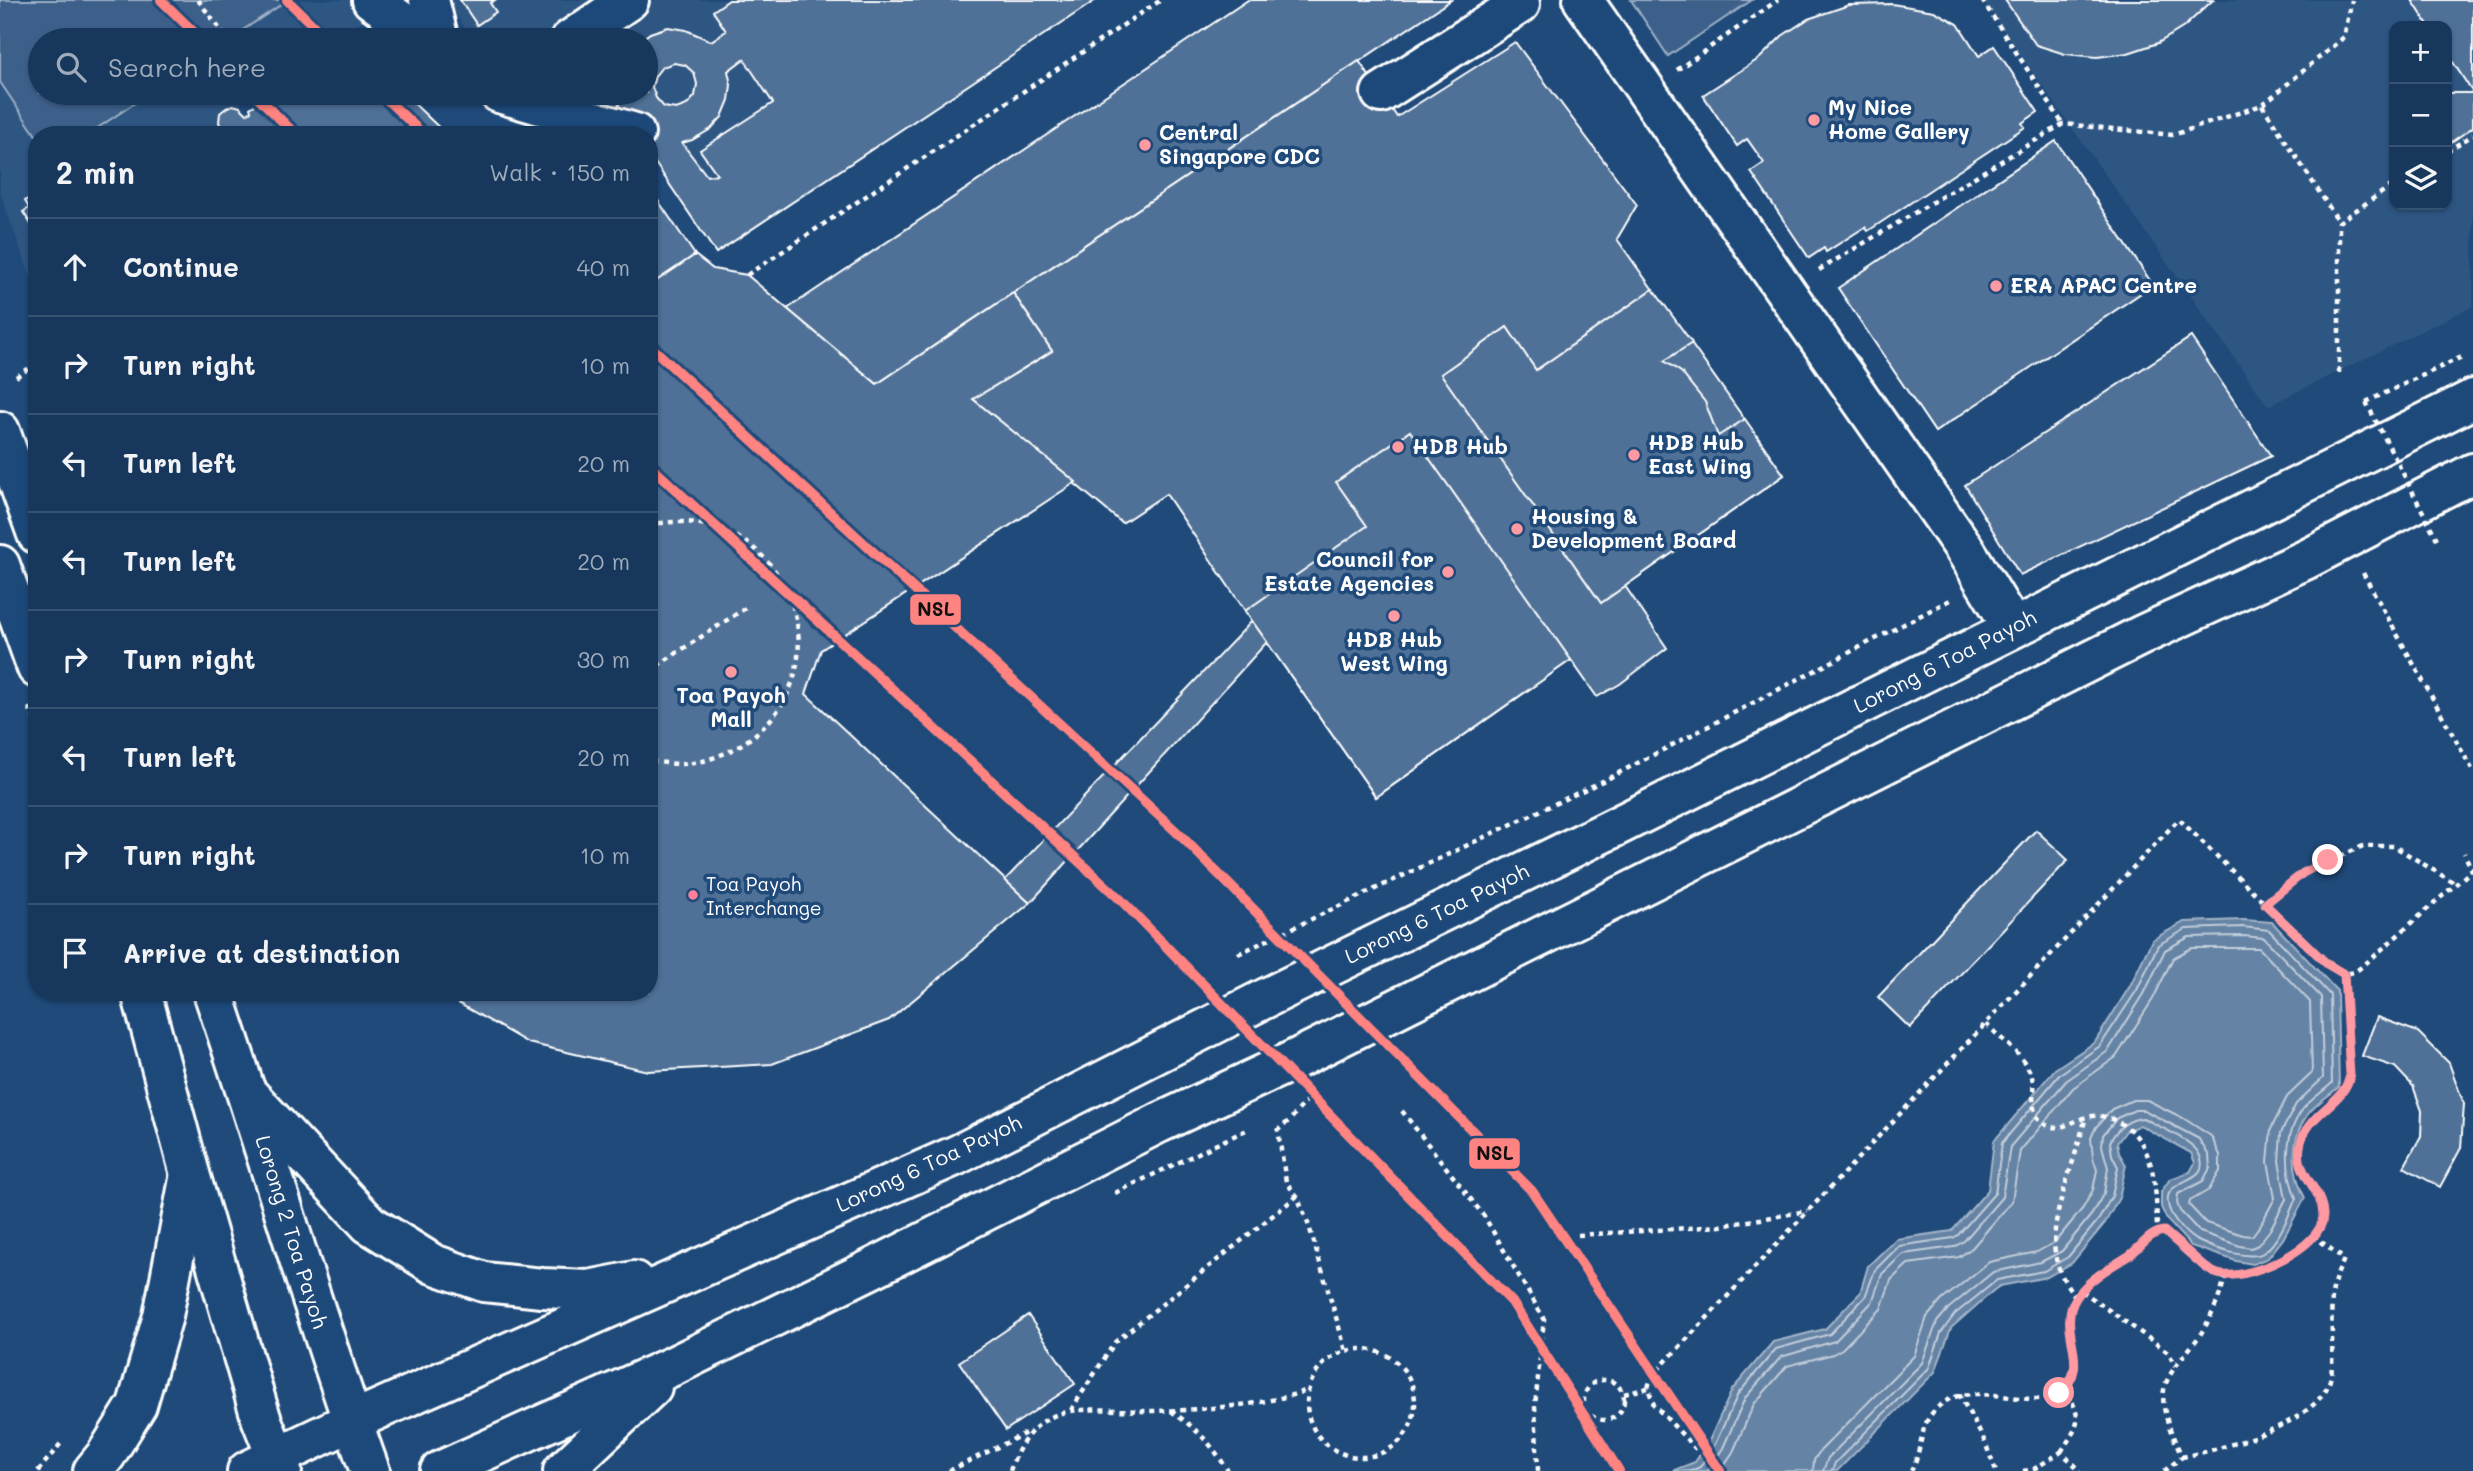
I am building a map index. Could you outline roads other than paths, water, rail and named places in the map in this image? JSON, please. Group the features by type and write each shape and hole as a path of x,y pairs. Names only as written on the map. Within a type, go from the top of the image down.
{"main road":[{"path":"372,0 410,28"},
{"path":"429,0 436,28"},
{"path":"588,28 629,0"},
{"path":"1583,0 1985,582 2013,628"},
{"path":"1381,93 1520,4"},
{"path":"540,105 611,126"},
{"name":"Lorong 6 Toa Payoh","path":"269,1466 352,1421 957,1155 1260,1001 1623,824 2473,399"},
{"path":"0,431 28,509"},
{"path":"440,1471 673,1366 871,1269 1159,1122 1290,1062 2144,634 2307,559 2473,473"},
{"path":"0,565 28,643"},
{"path":"143,1001 190,1174 261,1418 269,1466"},
{"name":"Lorong 2 Toa Payoh","path":"216,1001 336,1378 370,1471"},
{"path":"247,1093 369,1224 433,1264 484,1282 589,1290 705,1266"},
{"path":"93,1471 137,1405 163,1316 190,1174"},
{"path":"563,1471 673,1366"}],"water":[{"path":"2184,922 2272,922 2337,991 2339,1087 2312,1109 2298,1133 2295,1166 2305,1198 2283,1239 2268,1258 2253,1264 2191,1246 2167,1220 2161,1207 2161,1192 2170,1179 2190,1172 2195,1163 2191,1153 2140,1125 2126,1131 2117,1143 2126,1165 2119,1198 2105,1223 2072,1263 2047,1277 2000,1286 1951,1328 1935,1372 1837,1471 1672,1471 1695,1462 1709,1441 1732,1390 1773,1342 1825,1329 1860,1293 1868,1266 1896,1239 1952,1231 1988,1190 1994,1141 2055,1069 2095,1042 2130,986 2152,940"}],"place":[{"name":"My Nice Home Gallery","path":"1814,120"},
{"name":"Central Singapore CDC","path":"1145,145"},
{"name":"ERA APAC Centre","path":"1996,286"},
{"name":"HDB Hub","path":"1398,447"},
{"name":"HDB Hub East Wing","path":"1634,455"},
{"name":"Housing & Development Board","path":"1517,529"},
{"name":"Council for Estate Agencies","path":"1448,572"},
{"name":"HDB Hub West Wing","path":"1394,616"},
{"name":"Toa Payoh Mall","path":"731,672"},
{"name":"Toa Payoh Interchange","path":"693,895"}]}
